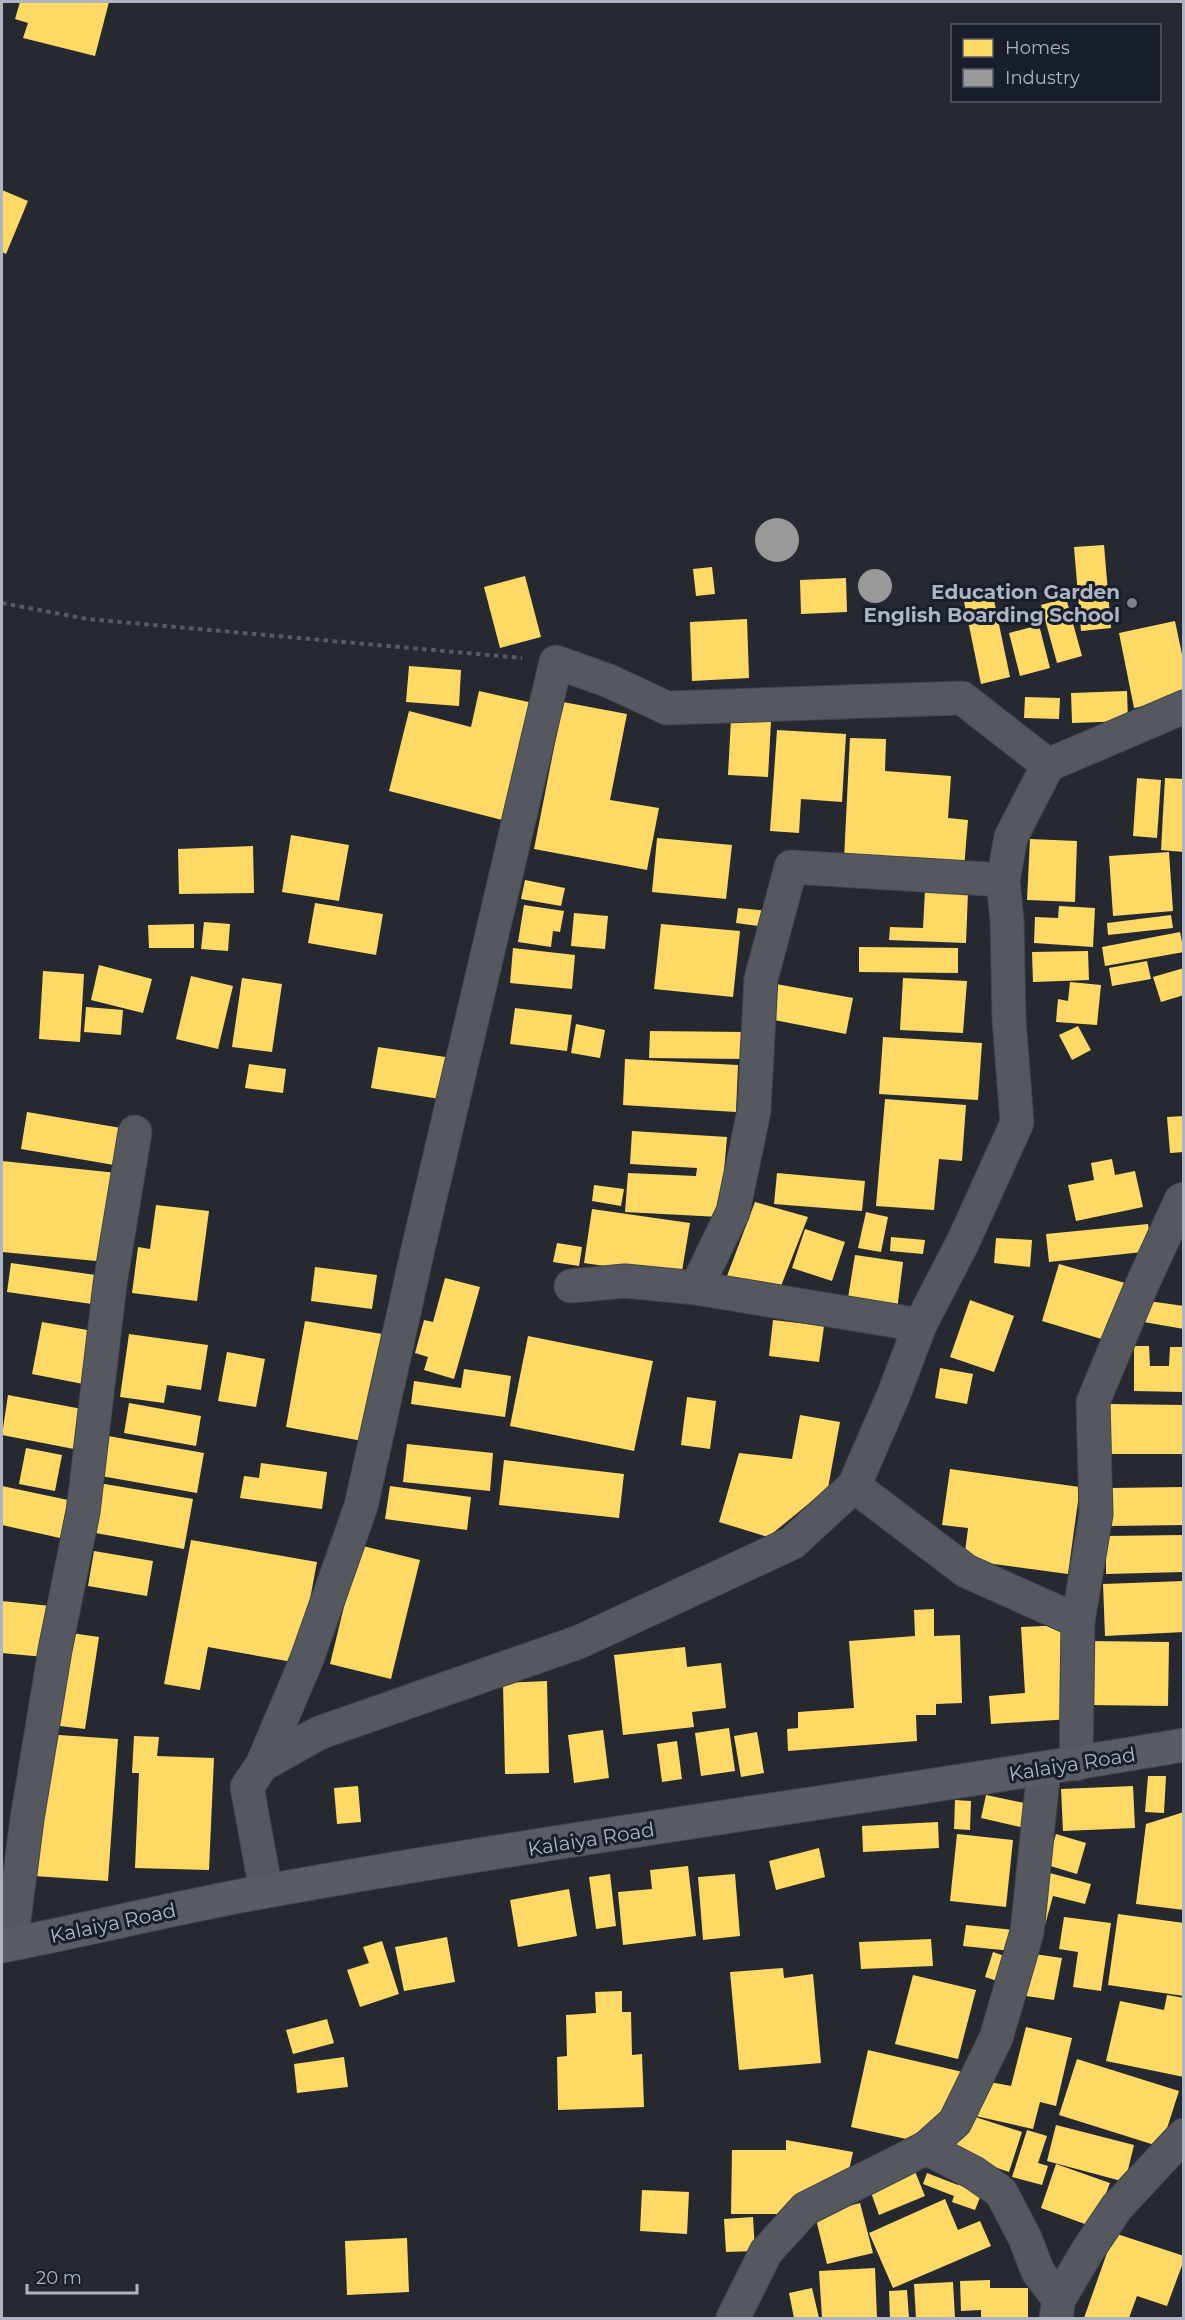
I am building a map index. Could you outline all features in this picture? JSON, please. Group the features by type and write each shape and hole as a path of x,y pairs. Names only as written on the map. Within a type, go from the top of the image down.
{"main road":[{"name":"Kalaiya Road","path":"6,1945 267,1891 1184,1745"}],"street":[{"path":"267,1891 247,1787 262,1765 307,1659 361,1506 418,1249 556,662 609,681 666,708 962,698 1048,765"},
{"path":"262,1765 319,1733 579,1642 792,1543 854,1486 894,1394 920,1325 963,1242 1017,1123 1009,1019 1007,920 1003,880 1011,837 1048,765 1184,707"},
{"path":"696,1288 733,1212 754,1111 761,979 791,867 1003,880"},
{"path":"6,1945 55,1650 82,1512 110,1284 135,1132"},
{"path":"1076,1764 1078,1621 1096,1514 1093,1402 1141,1287 1181,1200 1184,1199"},
{"path":"571,1286 625,1281 696,1288 920,1325"},
{"path":"854,1486 966,1571 1078,1621"},
{"path":"733,2319 766,2252 804,2209 926,2148 955,2122 996,2038 1027,1932 1044,1769"},
{"path":"1058,2309 1088,2250 1117,2207 1184,2135"},
{"path":"926,2148 974,2173 1001,2192 1058,2309"}],"path":[{"path":"2,603 87,619 556,662"}],"building: Homes":[{"path":"20,2 109,2 95,56 23,38 28,23 15,19"},
{"path":"2,190 28,201 6,254 2,252"},
{"path":"1104,545 1111,628 1081,631 1074,547"},
{"path":"712,567 715,594 696,596 693,569"},
{"path":"525,576 541,637 500,648 484,587"},
{"path":"846,578 847,612 801,614 800,580"},
{"path":"991,586 1010,677 981,684 962,592"},
{"path":"1066,598 1082,656 1057,663 1041,605"},
{"path":"747,619 749,678 692,681 690,622"},
{"path":"1175,621 1184,664 1184,698 1134,708 1119,633"},
{"path":"1039,625 1050,668 1020,676 1009,633"},
{"path":"409,666 461,670 459,706 406,702"},
{"path":"479,691 533,703 506,821 389,791 409,711 471,727"},
{"path":"1127,691 1128,721 1072,723 1071,693"},
{"path":"1025,697 1060,698 1059,719 1024,718"},
{"path":"563,702 627,714 610,800 659,808 647,870 534,849"},
{"path":"731,719 771,721 768,777 728,775"},
{"path":"777,730 846,734 842,802 801,799 799,833 770,831"},
{"path":"850,738 886,739 885,771 951,776 948,818 968,820 964,868 844,859"},
{"path":"1137,778 1161,780 1157,838 1133,836"},
{"path":"1165,778 1184,779 1184,852 1161,850"},
{"path":"291,835 349,845 339,901 282,892"},
{"path":"657,838 732,845 726,899 652,892"},
{"path":"1030,839 1077,841 1075,902 1027,900"},
{"path":"253,846 254,893 179,894 178,849"},
{"path":"1169,852 1173,911 1113,916 1109,856"},
{"path":"525,880 565,888 561,906 521,899"},
{"path":"925,890 968,892 966,943 889,940 890,927 923,928"},
{"path":"315,903 383,914 376,955 308,943"},
{"path":"524,905 564,911 560,932 553,931 551,947 518,942"},
{"path":"1059,906 1095,908 1093,947 1034,943 1035,917 1058,918"},
{"path":"738,908 768,911 766,927 736,923"},
{"path":"574,913 608,916 605,949 571,946"},
{"path":"1171,915 1173,928 1108,935 1107,923"},
{"path":"204,922 230,924 228,951 201,949"},
{"path":"194,924 194,948 149,948 148,925"},
{"path":"661,924 740,931 733,997 654,989"},
{"path":"1180,932 1184,952 1105,966 1102,947"},
{"path":"859,947 958,948 958,973 859,972"},
{"path":"513,948 575,955 572,989 510,983"},
{"path":"1088,951 1089,980 1033,982 1032,952"},
{"path":"1147,961 1151,979 1112,986 1109,968"},
{"path":"99,965 152,979 143,1013 91,1000"},
{"path":"1184,968 1184,995 1161,1002 1153,977"},
{"path":"43,971 84,974 80,1042 39,1039"},
{"path":"191,976 233,986 218,1049 176,1039"},
{"path":"242,978 282,984 272,1052 232,1047"},
{"path":"903,978 967,981 963,1033 900,1030"},
{"path":"1070,982 1101,985 1097,1025 1056,1022 1058,999 1068,1001"},
{"path":"776,984 853,998 846,1034 769,1019"},
{"path":"86,1007 123,1010 121,1035 84,1032"},
{"path":"515,1008 572,1015 567,1051 510,1044"},
{"path":"576,1024 605,1030 600,1058 571,1053"},
{"path":"1078,1026 1091,1050 1072,1060 1059,1035"},
{"path":"650,1031 745,1032 745,1059 649,1058"},
{"path":"883,1037 982,1043 978,1100 879,1094"},
{"path":"378,1047 459,1059 452,1101 371,1088"},
{"path":"625,1059 738,1065 736,1112 623,1105"},
{"path":"249,1064 286,1069 283,1093 245,1088"},
{"path":"885,1099 966,1105 962,1161 939,1159 934,1210 876,1206"},
{"path":"27,1112 121,1128 114,1165 21,1149"},
{"path":"1184,1116 1184,1152 1170,1153 1167,1117"},
{"path":"632,1131 727,1137 720,1217 625,1212 628,1173 696,1176 697,1168 630,1164"},
{"path":"1112,1159 1115,1175 1135,1171 1143,1207 1076,1221 1068,1185 1094,1180 1091,1163"},
{"path":"2,1161 117,1173 107,1262 2,1252"},
{"path":"777,1173 865,1181 862,1211 774,1204"},
{"path":"594,1185 624,1189 621,1206 592,1201"},
{"path":"755,1202 808,1217 779,1291 727,1276"},
{"path":"156,1205 209,1211 197,1301 132,1293 138,1247 150,1249"},
{"path":"592,1209 690,1223 681,1277 584,1263"},
{"path":"866,1212 888,1217 881,1252 858,1248"},
{"path":"1148,1224 1152,1251 1049,1262 1046,1234"},
{"path":"805,1229 845,1242 832,1281 792,1268"},
{"path":"891,1237 925,1240 923,1254 890,1251"},
{"path":"996,1238 1032,1240 1030,1267 994,1263"},
{"path":"557,1243 582,1247 579,1266 553,1262"},
{"path":"855,1255 903,1262 897,1310 847,1304"},
{"path":"11,1263 103,1276 99,1305 7,1292"},
{"path":"1059,1264 1125,1283 1108,1341 1042,1321"},
{"path":"315,1267 377,1275 372,1309 311,1301"},
{"path":"445,1278 480,1287 454,1379 424,1370 428,1357 415,1353 424,1320 433,1322"},
{"path":"970,1300 1014,1316 994,1372 950,1357"},
{"path":"1141,1300 1184,1306 1184,1329 1138,1321"},
{"path":"773,1320 824,1326 819,1362 769,1356"},
{"path":"305,1321 388,1335 368,1442 286,1427"},
{"path":"42,1322 93,1331 83,1384 32,1374"},
{"path":"129,1334 208,1345 201,1390 167,1385 164,1403 120,1397"},
{"path":"528,1336 653,1361 634,1451 510,1426"},
{"path":"1134,1346 1149,1346 1150,1366 1169,1366 1170,1347 1184,1347 1184,1392 1134,1391"},
{"path":"227,1352 265,1359 256,1407 218,1401"},
{"path":"940,1368 973,1374 967,1404 935,1398"},
{"path":"464,1369 511,1376 505,1417 411,1404 414,1381 461,1388"},
{"path":"8,1395 82,1409 74,1449 2,1435"},
{"path":"687,1397 716,1401 710,1449 681,1445"},
{"path":"129,1403 201,1416 196,1446 124,1433"},
{"path":"1109,1404 1184,1405 1184,1454 1109,1454"},
{"path":"800,1415 840,1422 828,1488 768,1537 719,1522 739,1453 792,1459"},
{"path":"108,1436 204,1453 197,1493 101,1476"},
{"path":"407,1444 493,1453 490,1491 403,1482"},
{"path":"26,1448 62,1455 55,1491 19,1484"},
{"path":"504,1460 624,1474 619,1518 499,1505"},
{"path":"261,1463 327,1472 322,1509 240,1498 244,1476 259,1478"},
{"path":"950,1469 1080,1487 1068,1574 964,1560 968,1528 942,1525"},
{"path":"99,1483 193,1499 184,1549 90,1532"},
{"path":"2,1486 68,1500 60,1538 2,1525"},
{"path":"390,1486 471,1497 467,1530 385,1519"},
{"path":"1184,1487 1184,1525 1110,1526 1110,1488"},
{"path":"1184,1535 1184,1572 1106,1574 1106,1536"},
{"path":"191,1540 317,1562 298,1663 208,1647 200,1690 164,1684"},
{"path":"359,1545 420,1560 391,1679 330,1664"},
{"path":"94,1551 153,1561 147,1596 88,1586"},
{"path":"1184,1581 1184,1632 1105,1636 1103,1584"},
{"path":"2,1601 51,1606 44,1657 2,1653"},
{"path":"934,1609 934,1636 960,1635 962,1703 936,1704 936,1715 916,1715 917,1741 788,1751 787,1729 798,1728 798,1712 854,1708 849,1641 915,1636 914,1610"},
{"path":"1065,1625 1071,1719 991,1724 989,1696 1025,1693 1021,1627"},
{"path":"64,1632 99,1637 85,1729 51,1725"},
{"path":"1090,1641 1169,1642 1168,1706 1089,1705"},
{"path":"685,1647 687,1667 721,1663 726,1708 692,1712 694,1727 623,1735 614,1655"},
{"path":"547,1681 549,1773 505,1774 503,1683"},
{"path":"729,1728 735,1771 701,1776 695,1733"},
{"path":"603,1730 609,1778 574,1783 568,1735"},
{"path":"757,1732 764,1773 741,1777 734,1736"},
{"path":"44,1734 118,1739 108,1881 34,1876"},
{"path":"134,1736 159,1737 157,1756 214,1758 209,1870 135,1868 139,1773 132,1773"},
{"path":"677,1741 682,1779 662,1782 657,1744"},
{"path":"1148,1776 1166,1776 1164,1813 1145,1812"},
{"path":"358,1786 361,1822 337,1824 334,1788"},
{"path":"1133,1786 1135,1828 1063,1831 1061,1789"},
{"path":"986,1795 1034,1805 1029,1829 981,1818"},
{"path":"955,1800 971,1801 970,1830 954,1829"},
{"path":"1184,1812 1184,1910 1136,1904 1146,1824"},
{"path":"938,1822 939,1848 863,1852 862,1826"},
{"path":"957,1834 1013,1840 1006,1907 950,1901"},
{"path":"1056,1834 1086,1843 1077,1874 1047,1865"},
{"path":"819,1848 825,1877 776,1890 769,1861"},
{"path":"688,1866 696,1936 623,1945 618,1892 652,1889 650,1870"},
{"path":"1046,1872 1091,1884 1085,1904 1053,1896 1045,1925 1033,1922"},
{"path":"610,1874 616,1926 596,1929 589,1877"},
{"path":"735,1874 740,1936 703,1940 698,1877"},
{"path":"569,1889 577,1936 518,1947 510,1900"},
{"path":"1118,1914 1184,1923 1184,1996 1108,1985"},
{"path":"1064,1917 1111,1923 1101,1991 1073,1987 1078,1952 1059,1949"},
{"path":"966,1925 1014,1930 1012,1951 963,1946"},
{"path":"447,1937 455,1982 404,1991 395,1947"},
{"path":"931,1939 933,1966 861,1969 859,1942"},
{"path":"382,1941 399,1994 360,2007 347,1970 369,1963 363,1947"},
{"path":"993,1952 1013,1959 1006,1984 985,1977"},
{"path":"1034,1954 1062,1958 1054,2000 1026,1996"},
{"path":"783,1968 784,1978 813,1974 821,2063 739,2070 730,1972"},
{"path":"913,1975 976,1990 958,2059 895,2044"},
{"path":"622,1991 622,2012 631,2012 632,2055 642,2054 644,2107 558,2110 557,2057 567,2056 566,2015 596,2013 595,1992"},
{"path":"1167,1995 1184,1998 1184,2077 1106,2061 1120,2001 1164,2010"},
{"path":"327,2019 334,2043 293,2054 286,2030"},
{"path":"1026,2027 1072,2038 1056,2106 1040,2102 1033,2129 971,2115 979,2080 1011,2086"},
{"path":"868,2050 967,2073 945,2110 911,2140 851,2127"},
{"path":"344,2057 348,2087 297,2093 294,2064"},
{"path":"1077,2059 1179,2091 1161,2147 1059,2115"},
{"path":"966,2114 1022,2132 1009,2172 953,2153"},
{"path":"1056,2125 1134,2145 1125,2182 1047,2161"},
{"path":"1027,2130 1047,2136 1038,2163 1048,2166 1042,2185 1012,2177"},
{"path":"786,2140 853,2152 847,2179 785,2214 731,2214 732,2150 786,2150"},
{"path":"1056,2164 1110,2183 1093,2227 1041,2208"},
{"path":"914,2169 925,2196 879,2215 869,2187"},
{"path":"927,2173 958,2185 959,2181 983,2190 975,2210 952,2202 954,2196 923,2184"},
{"path":"642,2190 689,2192 687,2234 640,2231"},
{"path":"945,2199 958,2230 980,2221 991,2246 893,2288 869,2233"},
{"path":"860,2203 873,2253 827,2264 815,2215"},
{"path":"753,2217 755,2251 726,2252 724,2219"},
{"path":"1114,2233 1184,2256 1167,2306 1137,2296 1129,2318 1084,2318"},
{"path":"407,2238 409,2292 347,2295 345,2241"},
{"path":"875,2268 877,2318 822,2318 819,2271"},
{"path":"990,2280 990,2288 1028,2288 1028,2318 981,2318 981,2310 961,2311 960,2281"},
{"path":"953,2282 955,2318 916,2318 914,2284"},
{"path":"812,2288 819,2318 794,2318 789,2293"},
{"path":"907,2290 909,2318 890,2318 889,2291"}],"building: Industry":[{"path":"777,518 786,519 793,524 798,531 798,549 793,556 786,561 777,562 768,561 761,556 756,549 755,540 756,531 761,524 768,519"},
{"path":"875,569 887,574 892,586 887,598 875,603 863,598 858,586 863,574"}],"place":[{"name":"Education Garden English Boarding School","path":"1132,603"}]}
